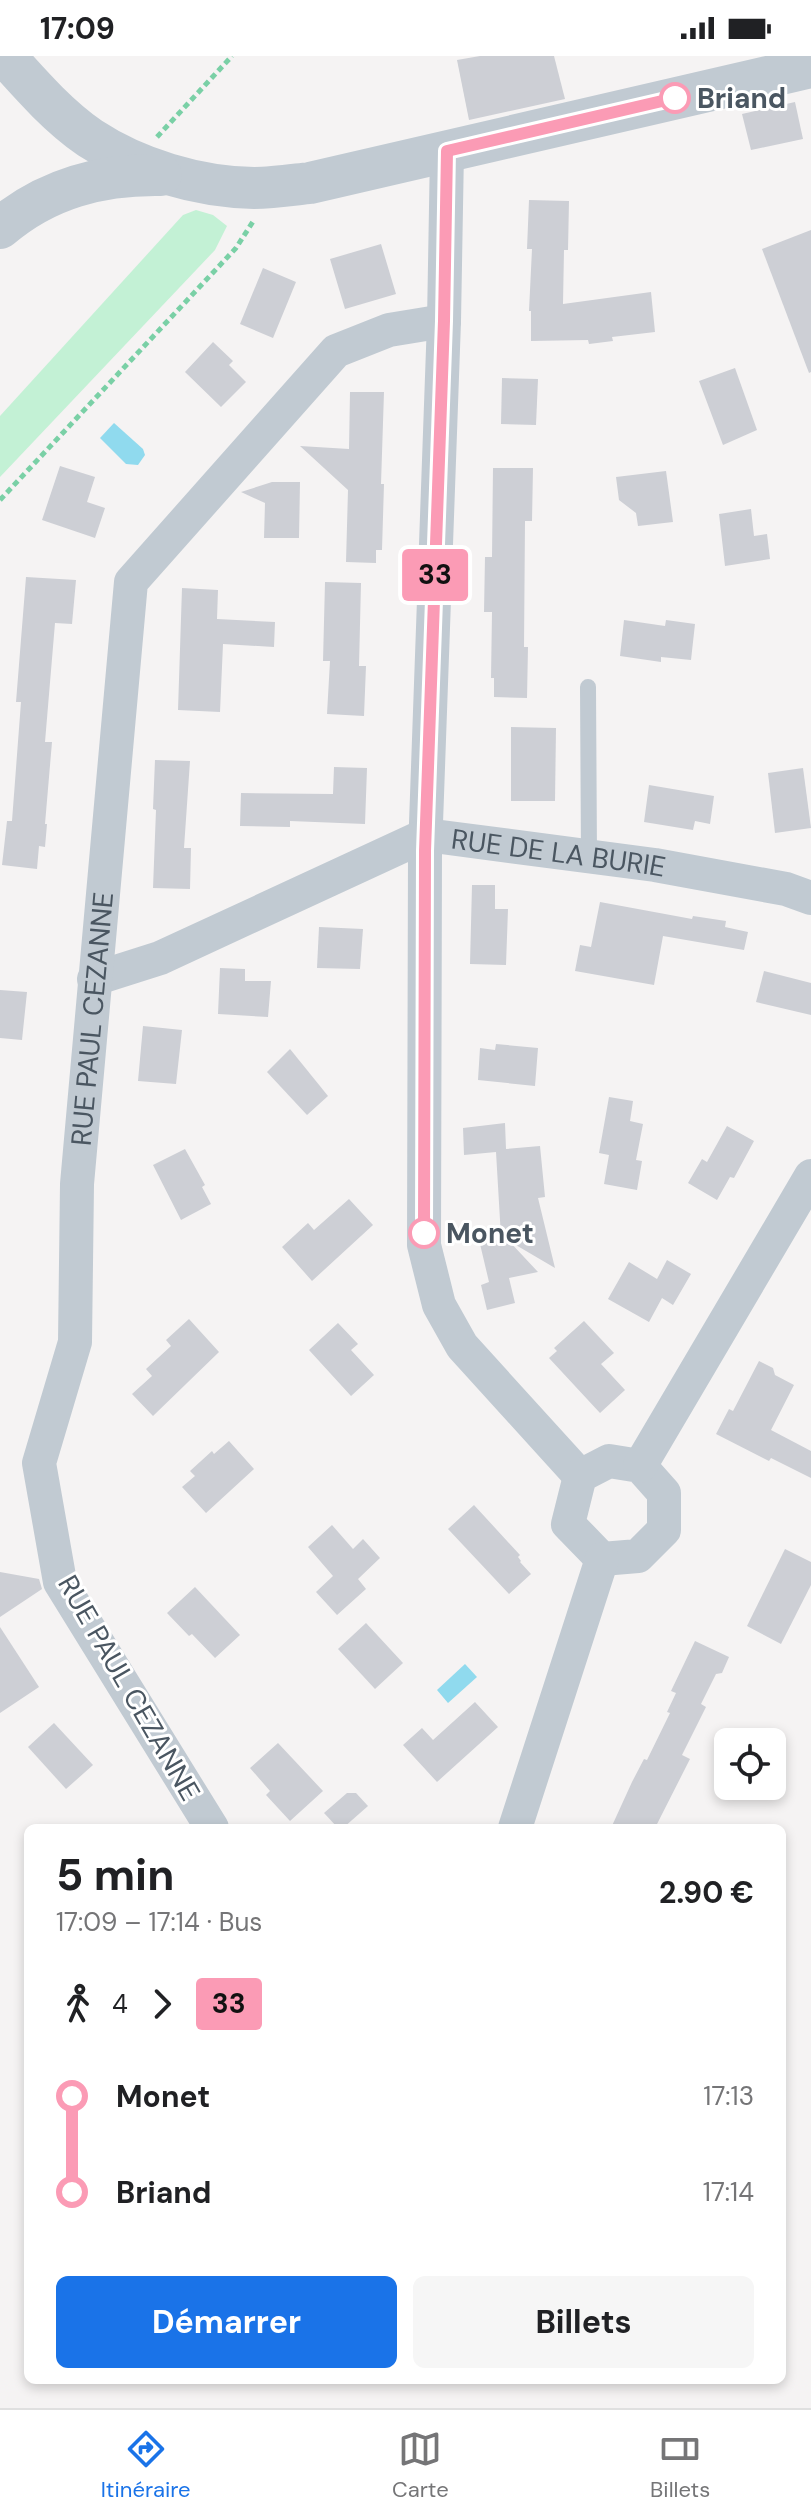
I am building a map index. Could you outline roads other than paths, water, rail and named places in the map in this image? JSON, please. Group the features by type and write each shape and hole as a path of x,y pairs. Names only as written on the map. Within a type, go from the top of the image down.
{"street":[{"path":"5,56 43,97 91,138 153,168 233,186 266,187 310,183 811,67"},
{"path":"447,151 426,835 424,1245 439,1305 462,1346 580,1476"},
{"path":"0,228 32,204 57,191 153,168"},
{"name":"RUE PAUL CEZANNE","path":"210,1824 60,1582 39,1463 75,1342 77,1184 131,582 336,351 389,330 444,321"},
{"name":"RUE DE LA BURIE","path":"94,979 160,958 426,835 655,865 771,886 811,898"},
{"path":"640,1466 811,1176"},
{"path":"609,1461 640,1466 664,1493 664,1530 638,1556 602,1559 568,1524 580,1476 609,1461"},
{"path":"516,1824 602,1559"}],"lane":[{"path":"588,687 589,856"}],"water":[{"path":"114,423 143,449 145,455 138,465 126,464 100,438"},
{"path":"465,1664 477,1677 448,1703 437,1690"}],"place":[{"name":"Briand","path":"675,98"},
{"name":"Monet","path":"424,1233"}]}
